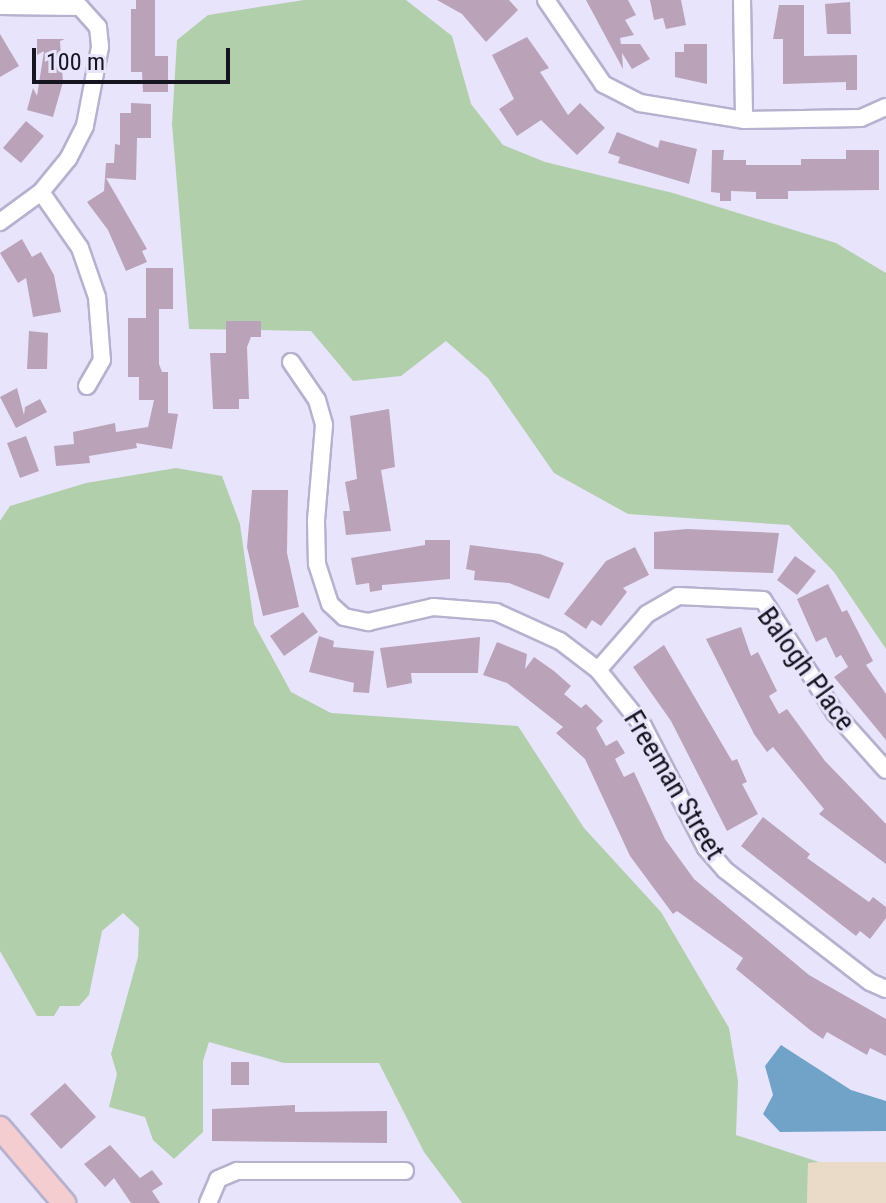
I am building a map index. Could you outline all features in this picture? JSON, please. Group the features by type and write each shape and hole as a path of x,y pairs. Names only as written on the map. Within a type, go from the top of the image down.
{"street":[{"path":"546,0 588,67 621,95 712,118 744,120 861,118 886,107"},
{"path":"742,0 744,120"},
{"path":"0,6 64,4 91,14 98,27 100,47 85,126 68,159 41,192 0,222"},
{"path":"41,192 80,248 97,297 102,360 87,386"},
{"name":"Freeman Street","path":"291,362 317,400 324,425 317,564 330,604 344,617 368,622 433,607 496,612 560,641 598,670 643,726 706,848 725,870 870,982 886,989"},
{"name":"Balogh Place","path":"598,670 647,614 678,596 763,600 835,713 886,770"},
{"path":"0,1128 64,1203"},
{"path":"208,1203 218,1179 237,1171 405,1171"}],"shaded area":[{"path":"808,1162 886,1162 886,1203 807,1203"}],"green space":[{"path":"304,0 406,0 452,36 471,104 503,145 545,162 673,193 836,243 886,273 886,649 834,572 789,525 628,514 554,473 488,378 446,341 401,376 353,381 311,331 189,329 172,124 177,40 208,15"},
{"path":"176,468 222,476 240,524 254,624 291,692 331,713 518,726 584,828 661,912 729,1028 738,1081 736,1135 819,1162 808,1163 807,1203 462,1203 424,1152 379,1063 284,1063 209,1042 203,1061 203,1132 174,1159 153,1140 145,1117 109,1107 117,1074 111,1054 138,957 139,928 123,913 102,931 89,995 79,1006 60,1006 54,1016 37,1016 0,951 0,521 10,506 86,483"}],"water":[{"path":"781,1045 851,1090 886,1101 886,1131 780,1132 763,1114 773,1095 765,1066"}],"building":[{"path":"136,0 155,0 155,56 168,56 168,92 143,92 142,72 131,72 131,9 136,9"},
{"path":"437,0 509,0 518,10 486,42 462,14"},
{"path":"586,0 628,0 636,15 625,20 634,35 620,38 621,44 640,44 650,59 632,69 622,53 623,69"},
{"path":"650,0 681,0 686,25 666,29 663,18 654,20"},
{"path":"850,2 851,34 827,34 825,4"},
{"path":"779,5 804,5 804,56 857,55 857,90 846,90 846,82 783,84 783,39 773,39"},
{"path":"0,34 19,66 0,77"},
{"path":"527,37 549,68 540,72 568,115 580,103 605,128 577,155 541,120 517,136 499,109 514,99 492,55"},
{"path":"37,39 65,39 60,41 63,82 53,117 27,110 33,88 37,96 44,51 37,55"},
{"path":"684,44 707,44 707,84 675,77 675,52 684,52"},
{"path":"131,103 151,104 151,138 137,138 136,180 106,178 147,249 142,251 147,262 126,271 108,230 87,202 104,191 106,163 114,163 115,144 120,145 120,113 131,113"},
{"path":"26,121 44,136 21,163 3,148"},
{"path":"617,132 658,148 660,140 697,149 689,184 618,163 620,157 608,153"},
{"path":"712,150 724,150 723,160 746,160 746,165 801,165 801,159 846,159 846,150 879,150 879,190 788,191 788,199 756,199 756,192 731,191 731,201 720,201 720,193 711,192"},
{"path":"22,239 32,257 41,252 54,275 61,312 33,317 26,278 18,283 0,253"},
{"path":"146,268 173,268 173,309 159,309 159,364 162,372 168,372 168,413 178,414 172,449 136,443 137,448 89,456 90,463 56,466 54,446 74,444 73,432 115,423 116,432 148,427 154,400 139,400 139,377 128,377 128,318 146,318"},
{"path":"226,321 261,321 261,337 251,337 247,347 249,399 239,399 239,409 213,409 210,353 226,353"},
{"path":"29,331 48,333 47,369 27,369"},
{"path":"17,388 24,415 25,407 40,399 47,412 16,428 0,397"},
{"path":"389,409 395,467 381,470 391,531 346,535 343,511 350,511 345,482 357,479 350,416"},
{"path":"26,436 39,471 20,478 7,443"},
{"path":"252,490 288,490 287,553 299,607 263,616 247,547"},
{"path":"687,529 779,533 773,573 654,569 654,532"},
{"path":"425,540 450,540 450,579 382,585 382,590 370,592 369,583 356,585 351,558 425,545"},
{"path":"470,545 540,554 564,563 549,599 509,583 474,580 475,571 466,569"},
{"path":"635,547 649,575 623,588 627,592 601,626 592,620 586,629 564,614 606,561"},
{"path":"795,556 816,571 797,595 777,580"},
{"path":"828,584 842,612 847,610 873,661 866,665 886,694 886,740 834,677 848,667 841,655 836,658 826,637 816,642 797,599"},
{"path":"303,612 318,632 284,656 270,636"},
{"path":"741,627 751,656 758,652 777,691 769,696 779,714 787,709 825,761 886,824 886,864 819,814 824,809 773,747 767,752 754,734 706,639"},
{"path":"319,636 334,641 333,647 374,651 369,693 353,692 354,683 309,672"},
{"path":"480,637 478,673 411,673 412,683 387,688 380,648"},
{"path":"497,642 527,654 525,669 534,657 554,671 571,686 564,694 581,708 586,704 603,721 596,728 606,746 617,740 625,753 615,759 624,777 634,772 665,839 694,879 809,975 886,1019 886,1056 870,1048 867,1055 827,1032 823,1039 736,969 743,958 677,911 673,914 630,856 585,759 556,733 563,727 507,683 483,675"},
{"path":"664,645 732,761 737,759 747,782 742,784 758,814 727,831 671,721 633,667"},
{"path":"763,817 810,854 807,858 869,902 873,897 886,907 886,918 870,939 860,931 856,936 741,846"},
{"path":"231,1062 249,1062 249,1085 231,1085"},
{"path":"65,1083 96,1117 61,1149 30,1114"},
{"path":"295,1105 295,1112 387,1111 387,1143 212,1141 212,1109"},
{"path":"110,1145 140,1178 152,1170 163,1184 152,1191 160,1203 131,1203 114,1178 105,1187 84,1164"}]}
